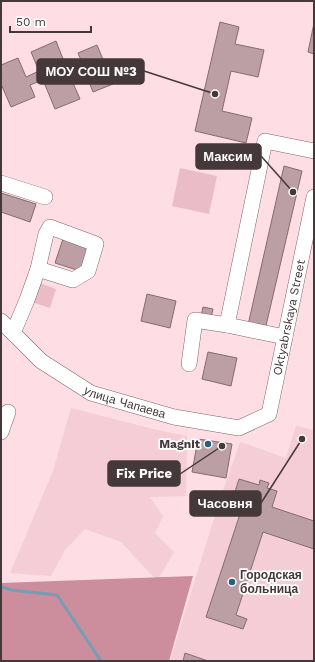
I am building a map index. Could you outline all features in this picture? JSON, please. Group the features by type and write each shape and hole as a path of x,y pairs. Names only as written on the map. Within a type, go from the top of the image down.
{"street":[{"path":"227,325 265,140 314,151"},
{"path":"1,183 44,197"},
{"name":"Oktyabrskaya Street","path":"269,414 314,197"},
{"path":"13,333 38,269"},
{"path":"189,364 195,320 285,337"},
{"name":"улица Чапаева","path":"1,321 41,361 91,393 174,417 239,428 269,414"},
{"path":"1,432 8,412"}],"shaded area":[{"path":"180,168 217,176 209,214 172,206"},
{"path":"37,282 56,289 50,308 31,302"},
{"path":"71,408 187,436 186,496 150,497 163,516 155,533 174,552 157,581 121,542 85,529 65,550 51,576 10,573 53,471"},
{"path":"296,426 314,430 314,661 170,661 220,499 240,442 286,458"},
{"path":"193,576 169,661 1,661 1,583"}],"building":[{"path":"220,22 239,27 235,44 264,50 258,77 231,71 222,111 252,118 246,143 195,131"},
{"path":"314,23 314,54 308,52"},
{"path":"56,41 70,77 85,70 78,53 97,45 113,84 93,92 87,77 73,83 80,99 55,109 43,80 30,85 35,97 11,107 1,84 1,65 18,58 26,77 39,71 31,52"},
{"path":"284,166 302,171 265,330 248,325"},
{"path":"1,193 36,204 30,222 1,212"},
{"path":"64,236 92,246 83,272 55,263"},
{"path":"147,294 176,301 170,328 141,321"},
{"path":"203,307 213,309 211,318 201,316"},
{"path":"208,352 237,358 231,386 202,379"},
{"path":"198,439 232,444 226,478 192,472"},
{"name":"Городская больница","path":"239,479 259,485 260,480 269,483 267,488 277,491 272,507 314,521 314,549 263,532 236,615 247,619 243,629 206,617 241,511 230,507"},
{"path":"185,653 208,661 183,661"}],"waterway":[{"path":"1,587 12,590 57,595 101,661"}],"place":[{"name":"МОУ СОШ №3","path":"215,94"},
{"name":"Максим","path":"293,192"},
{"name":"Часовня","path":"302,439"},
{"name":"Magnit","path":"208,444"},
{"name":"Fix Price","path":"222,446"},
{"name":"Городская больница","path":"232,582"}]}
